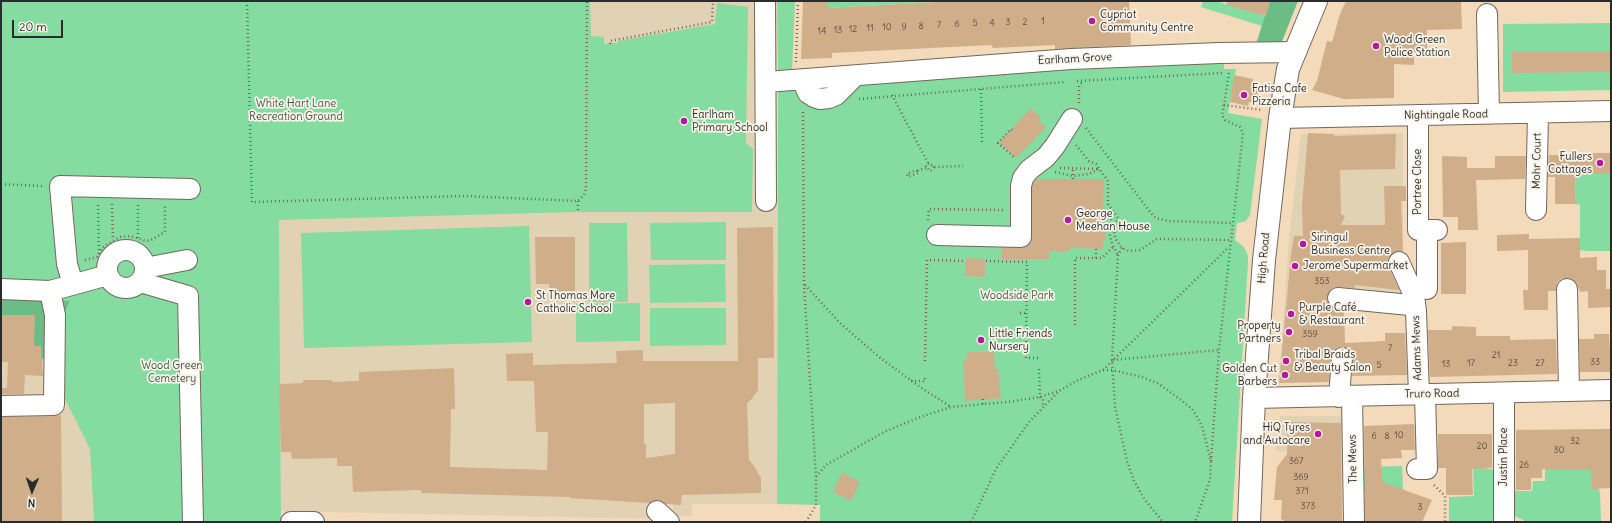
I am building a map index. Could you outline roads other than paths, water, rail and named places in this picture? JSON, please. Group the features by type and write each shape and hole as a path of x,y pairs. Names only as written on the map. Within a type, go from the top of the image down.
{"main road":[{"name":"High Road","path":"1249,522 1254,398 1273,114 1288,69 1316,1"}],"street":[{"path":"765,1 785,81 766,201"},
{"path":"1487,14 1489,114"},
{"name":"Earlham Grove","path":"785,81 1071,59 1151,50 1186,49 1296,52"},
{"name":"Nightingale Road","path":"1273,114 1418,115 1611,111"},
{"name":"Mohr Court","path":"1536,210 1538,113"},
{"name":"Portree Close","path":"1418,115 1418,230 1432,234 1426,289"},
{"path":"937,235 1021,237 1022,176 1046,157 1078,117"},
{"path":"73,284 67,264 60,186 190,189"},
{"path":"142,275 142,258 138,254 126,250 120,251 111,258 108,263 108,275 111,281 122,287 128,288 142,275 187,260"},
{"path":"1399,262 1414,295 1416,311"},
{"path":"1,289 50,291 108,275"},
{"path":"142,275 188,296 193,522"},
{"path":"1567,289 1569,391"},
{"path":"1,406 54,405 55,316 50,291"},
{"name":"Adams Mews","path":"1338,298 1410,305 1416,311 1422,394 1422,469"},
{"name":"The Mews","path":"1342,358 1346,396 1354,522"},
{"name":"Truro Road","path":"1254,398 1611,390"},
{"name":"Justin Place","path":"1504,393 1504,522"},
{"path":"291,522 314,522"}],"place":[{"name":"Cypriot Community Centre","path":"1092,21"},
{"name":"Wood Green Police Station","path":"1376,46"},
{"name":"Fatisa Cafe Pizzeria","path":"1244,95"},
{"name":"Earlham Primary School","path":"684,121"},
{"name":"Fullers Cottages","path":"1600,163"},
{"name":"George Meehan House","path":"1068,220"},
{"name":"Siringul Business Centre","path":"1303,244"},
{"name":"Jerome Supermarket","path":"1295,266"},
{"name":"St Thomas More Catholic School","path":"528,302"},
{"name":"Purple Café & Restaurant","path":"1291,314"},
{"name":"Property Partners","path":"1289,332"},
{"name":"Little Friends Nursery","path":"981,340"},
{"name":"Tribal Braids & Beauty Salon","path":"1286,361"},
{"name":"Golden Cut Barbers","path":"1285,375"},
{"name":"HiQ Tyres and Autocare","path":"1318,434"}],"park label":[{"name":"White Hart Lane Recreation Ground","path":"296,110"},
{"name":"Woodside Park","path":"1017,296"},
{"name":"Wood Green Cemetery","path":"172,372"}]}
